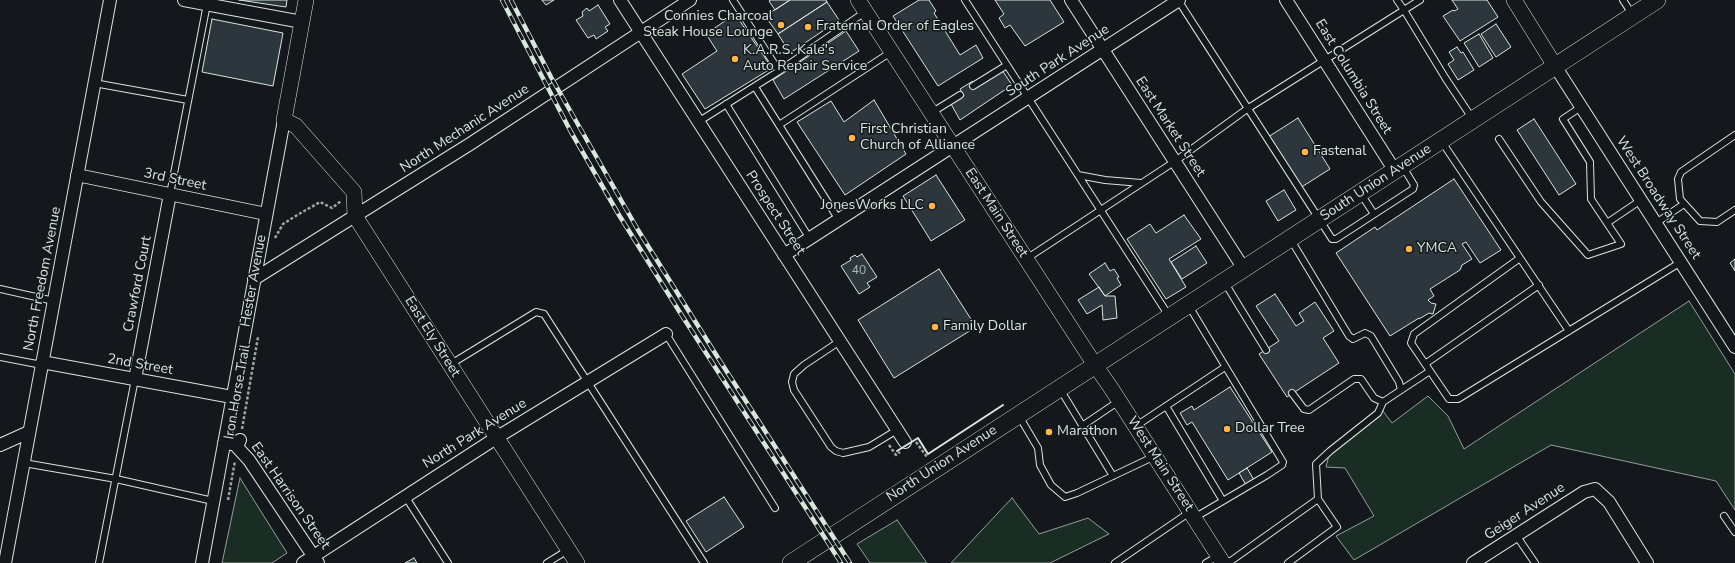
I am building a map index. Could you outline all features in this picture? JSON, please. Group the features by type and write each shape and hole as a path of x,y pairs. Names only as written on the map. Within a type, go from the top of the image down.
{"main road":[{"name":"South Union Avenue","path":"1095,365 1657,0"},
{"name":"North Union Avenue","path":"791,563 1095,365"}],"street":[{"name":"North Freedom Avenue","path":"5,563 110,0"},
{"path":"184,0 207,2 302,22"},
{"name":"Hester Avenue","path":"202,563 306,0"},
{"name":"Prospect Street","path":"620,0 904,442"},
{"name":"North Mechanic Avenue","path":"254,279 476,140 690,0"},
{"name":"East Market Street","path":"1070,0 1244,269"},
{"name":"South Park Avenue","path":"953,146 1179,0"},
{"name":"East Columbia Street","path":"1286,0 1324,60 1398,168"},
{"path":"1514,0 1555,66"},
{"name":"East Main Street","path":"862,6 1095,365"},
{"name":"West Broadway Street","path":"1555,66 1735,347"},
{"path":"284,120 296,126 354,192 355,216"},
{"path":"784,255 953,146"},
{"name":"3rd Street","path":"77,175 266,214"},
{"name":"Crawford Court","path":"135,379 170,194"},
{"name":"East Ely Street","path":"355,216 577,563"},
{"name":"North Park Avenue","path":"303,563 316,559 405,496 496,438 666,334"},
{"name":"2nd Street","path":"42,363 232,397"},
{"name":"West Main Street","path":"1095,365 1155,456 1219,561"},
{"path":"0,446 29,432"},
{"name":"East Harrison Street","path":"224,443 232,444 240,440"},
{"name":"East Harrison Street","path":"240,440 237,447 249,460 316,559"},
{"name":"Geiger Avenue","path":"1473,563 1584,492 1595,489 1608,502 1647,563"}],"lane":[{"path":"733,0 779,71"},
{"path":"1179,0 1247,109 1332,239 1336,239 1413,189 1414,184 1398,168"},
{"path":"1398,0 1446,80 1473,120"},
{"path":"1026,259 1174,162 1247,109 1420,0"},
{"path":"1623,0 1633,16"},
{"path":"967,1 1170,317"},
{"path":"170,194 207,2"},
{"path":"698,122 779,71 862,6"},
{"path":"779,125 891,52"},
{"path":"973,86 1007,64"},
{"path":"94,83 188,100"},
{"path":"755,87 839,220"},
{"path":"931,113 960,95"},
{"path":"726,104 810,239"},
{"path":"1499,139 1541,202 1588,255 1621,244 1591,199 1590,162 1563,119 1581,107"},
{"path":"1735,136 1681,172 1678,179 1680,199 1700,221 1718,222 1735,210"},
{"path":"1442,140 1569,331"},
{"path":"1078,174 1119,182 1141,183"},
{"path":"1360,193 1374,214"},
{"path":"1607,223 1641,200"},
{"path":"1656,223 1684,204"},
{"path":"1290,239 1349,336 1353,339 1365,333 1371,336 1399,382 1401,390"},
{"path":"1520,258 1414,334 1411,343 1449,399 1458,399 1681,262"},
{"path":"1224,282 1266,350"},
{"path":"1425,364 1538,285"},
{"path":"0,289 54,301"},
{"path":"1115,563 1192,515 1223,501 1267,475 1284,462 1188,305"},
{"path":"450,365 536,312 544,314 704,563"},
{"path":"666,334 775,508"},
{"path":"840,341 804,365 794,374 792,382 794,390 831,447 836,451 843,453 869,447 897,430"},
{"path":"0,357 42,363"},
{"path":"1136,426 1225,367"},
{"path":"1288,563 1337,527 1318,499 1316,464 1378,413 1383,402 1430,371"},
{"path":"99,563 135,379"},
{"path":"1292,393 1304,409 1309,410 1354,379 1361,379 1374,398 1383,402"},
{"path":"1060,388 1113,476"},
{"path":"1082,426 1119,400"},
{"path":"1166,406 1223,501"},
{"path":"1018,415 1038,448 1040,465 1051,485 1064,497 1077,494 1155,456"},
{"path":"24,463 116,479 145,487 214,501"},
{"path":"405,496 448,563"},
{"path":"1219,561 1318,499"},
{"path":"1724,516 1735,532"},
{"path":"1516,536 1535,563"},
{"path":"547,563 568,550"}],"path":[{"path":"274,240 283,224 299,214 320,202 332,208 354,192"},
{"name":"Iron Horse Trail","path":"227,505 258,336"}],"green space":[{"path":"1689,301 1735,374 1735,510 1716,481 1551,445 1354,560 1336,536 1374,516 1345,468 1326,467 1330,451 1383,411 1392,423 1428,396 1448,416 1464,449"},
{"path":"240,478 287,553 272,563 222,563"},
{"path":"1012,498 1039,534 1088,518 1109,534 1050,563 951,563"},
{"path":"897,520 927,563 870,563 857,544"}],"building":[{"path":"239,0 287,0 286,7"},
{"path":"542,0 554,0 546,5"},
{"path":"790,0 775,10 769,1"},
{"name":"Connies Charcoal Steak House Lounge","path":"790,0 826,0 827,2 778,34 765,16"},
{"path":"919,0 929,0 936,11 934,13 960,55 976,45 983,58 938,86 893,16"},
{"path":"995,0 1050,0 1064,22 1025,46 1010,25 1005,28 999,18 1004,14"},
{"path":"1452,0 1487,0 1498,17 1460,41 1443,16 1453,10 1458,9"},
{"name":"Fraternal Order of Eagles","path":"827,2 839,20 790,53 778,34"},
{"path":"598,5 610,24 605,27 608,31 596,39 594,35 588,38 576,20 583,16 582,12 587,8 589,11"},
{"name":"K.A.R.S. Kale's Auto Repair Service","path":"735,14 772,68 705,109 682,74 717,51 706,34"},
{"path":"212,19 283,33 273,86 202,72"},
{"path":"1496,24 1511,47 1496,57 1481,34"},
{"path":"846,31 859,51 784,99 773,80"},
{"path":"1479,34 1493,58 1479,67 1464,43"},
{"path":"1457,47 1461,53 1463,52 1474,70 1458,80 1448,64 1454,60 1449,52"},
{"path":"1002,70 1012,85 960,120 951,104 964,96 960,89 973,81 977,87"},
{"name":"First Christian Church of Alliance","path":"874,100 906,154 845,195 797,122 831,101 844,122"},
{"path":"1298,118 1330,169 1300,188 1268,137"},
{"path":"1534,119 1576,184 1559,195 1517,130"},
{"path":"936,175 965,220 931,241 903,196"},
{"path":"1454,179 1501,250 1480,263 1466,242 1462,244 1472,259 1462,265 1460,270 1430,289 1434,296 1428,300 1431,303 1436,304 1433,314 1429,313 1419,318 1390,336 1336,253 1375,227 1377,230"},
{"path":"1284,190 1296,210 1278,221 1266,201"},
{"path":"1184,215 1201,239 1169,259 1186,287 1166,299 1127,239 1150,224 1156,233"},
{"path":"1196,246 1207,263 1182,279 1171,262"},
{"path":"862,254 877,277 867,283 870,287 859,294 841,266 851,260 850,258 855,255 857,257"},
{"path":"1735,259 1735,271 1730,263"},
{"path":"1105,263 1110,271 1114,269 1119,277 1117,278 1121,285 1105,296 1089,274"},
{"path":"939,269 976,327 894,378 858,320"},
{"path":"1099,287 1105,296 1115,296 1117,318 1103,320 1102,305 1087,314 1078,300"},
{"path":"1275,294 1296,326 1304,321 1299,313 1315,302 1334,331 1323,338 1339,363 1287,397 1259,354 1279,341 1256,306"},
{"path":"1230,387 1272,452 1228,480 1192,422 1187,425 1180,413 1192,406 1194,410"},
{"path":"1247,468 1254,480 1246,485 1239,473"},
{"path":"724,497 744,527 706,552 686,521"},
{"path":"414,558 417,563 405,563"}],"railway":[{"path":"502,0 571,132 619,215 841,563"},
{"path":"511,0 551,77 638,230 850,563"}],"wall":[{"path":"897,451 918,438 928,454 1003,405"}],"place":[{"name":"Connies Charcoal Steak House Lounge","path":"781,25"},
{"name":"Fraternal Order of Eagles","path":"808,27"},
{"name":"K.A.R.S. Kale's Auto Repair Service","path":"735,59"},
{"name":"First Christian Church of Alliance","path":"852,138"},
{"name":"Fastenal","path":"1305,152"},
{"name":"JonesWorks LLC","path":"932,206"},
{"name":"YMCA","path":"1409,249"},
{"name":"Family Dollar","path":"935,327"},
{"name":"Dollar Tree","path":"1227,429"},
{"name":"Marathon","path":"1049,432"}]}
